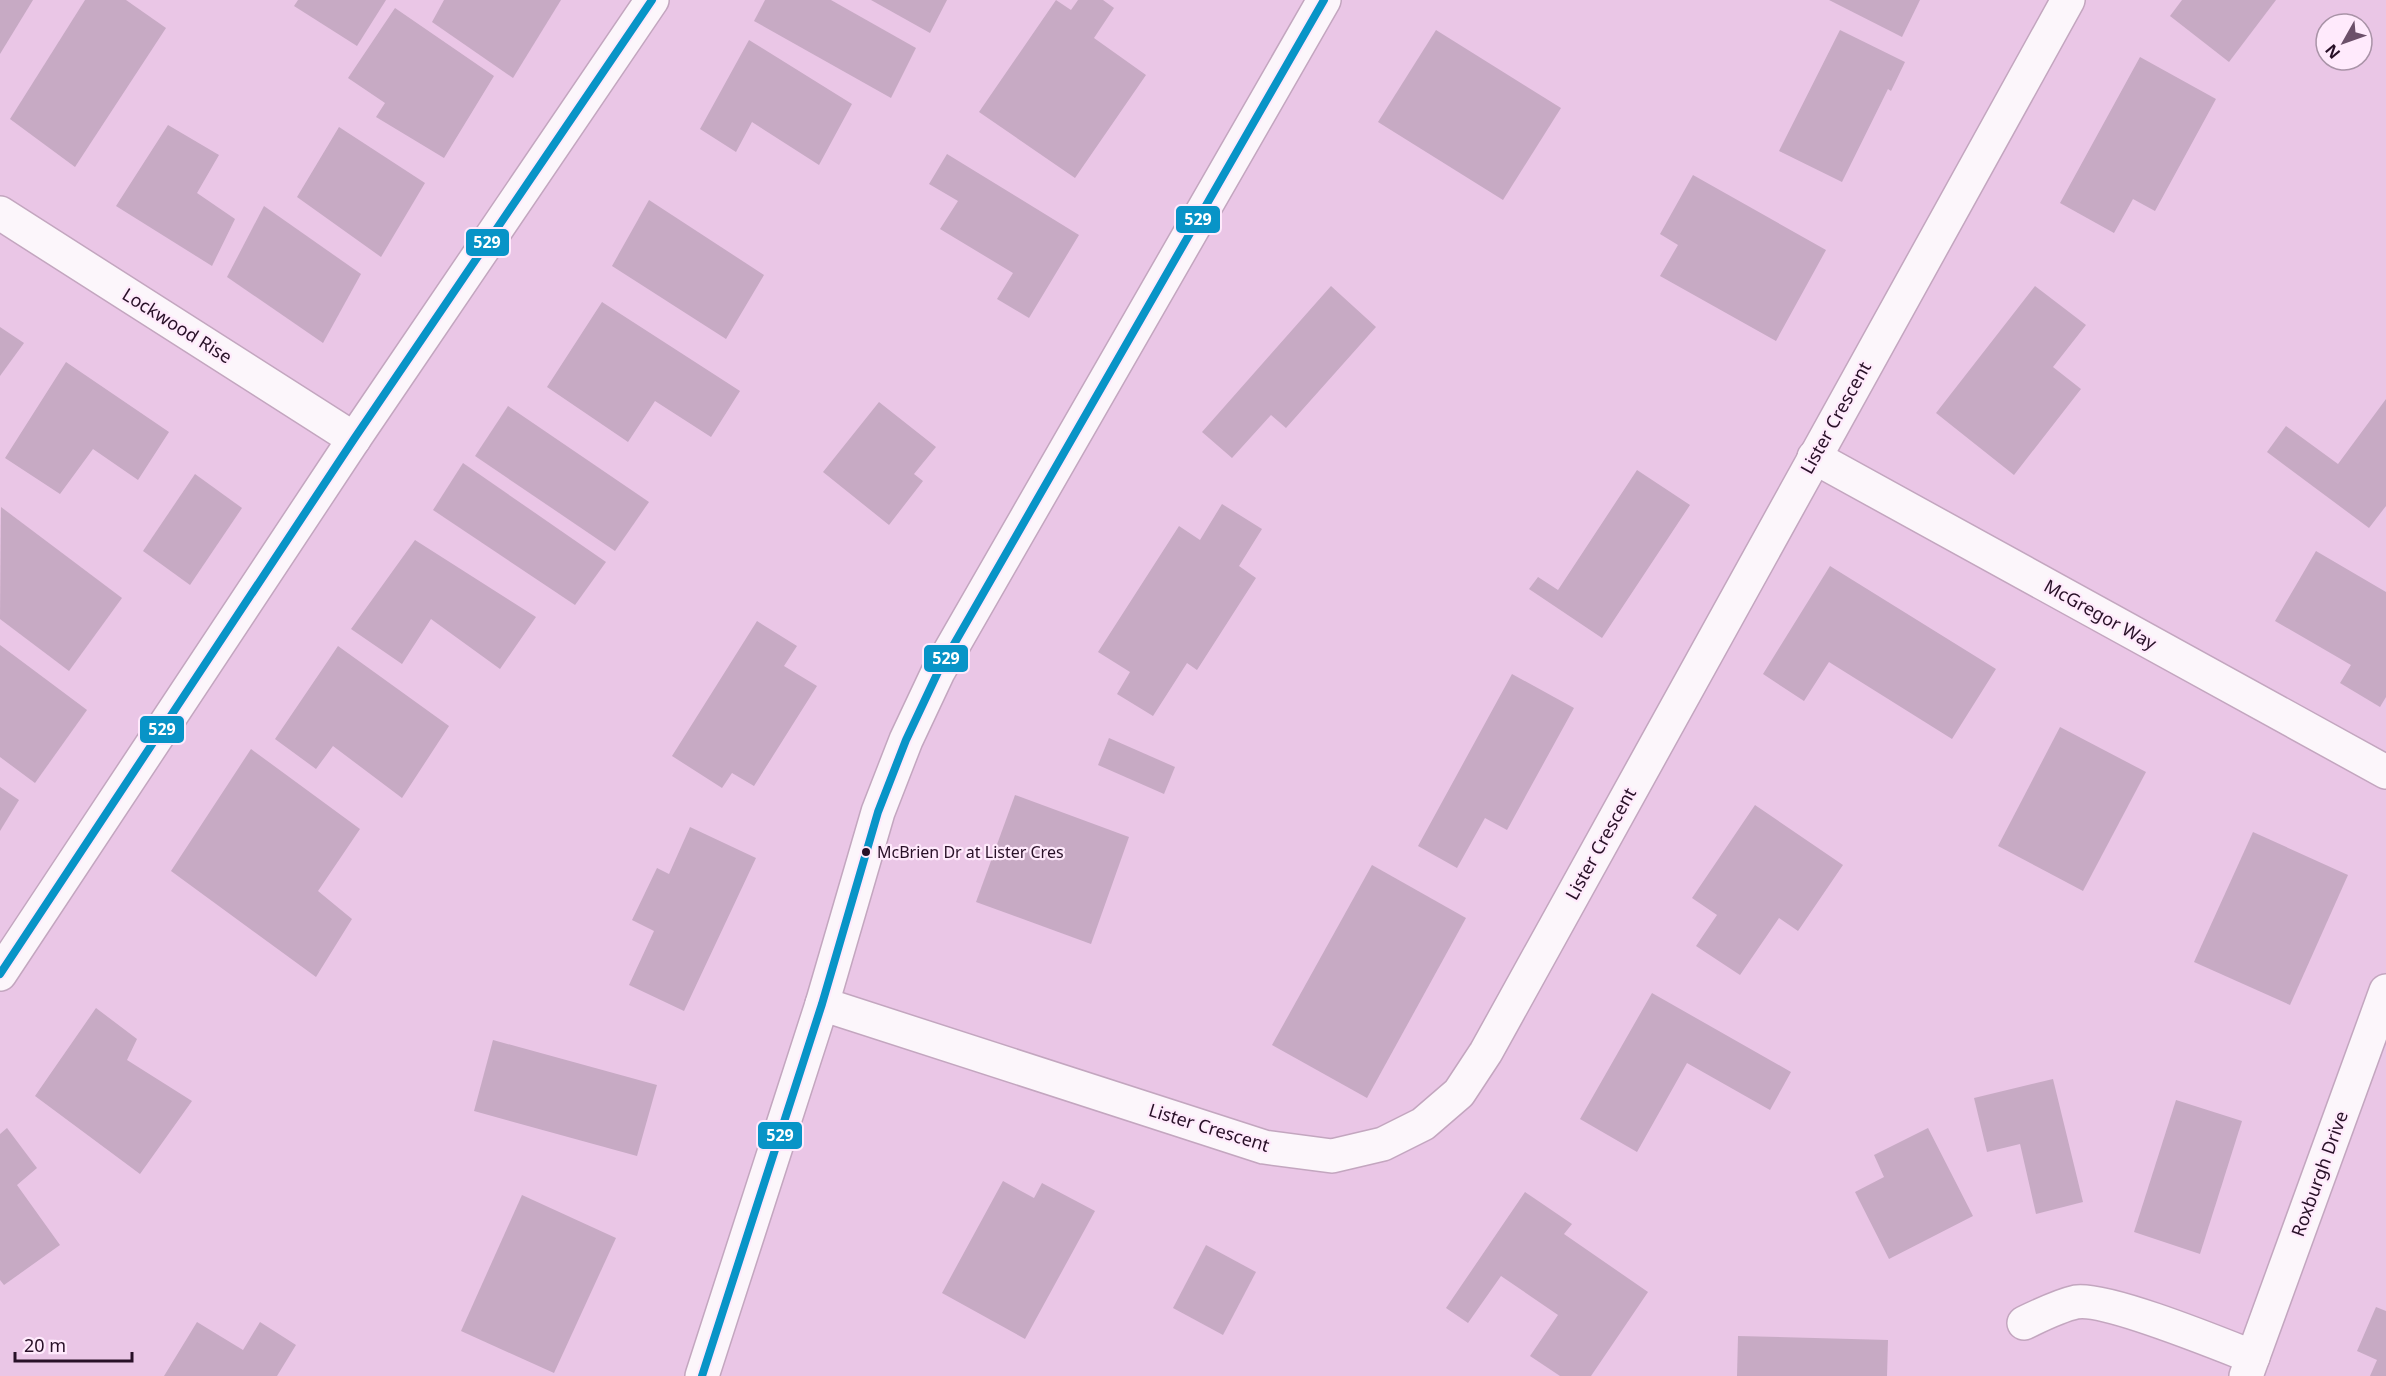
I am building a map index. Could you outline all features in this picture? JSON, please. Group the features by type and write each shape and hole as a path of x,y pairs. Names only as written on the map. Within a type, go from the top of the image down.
{"street":[{"path":"0,974 354,439 652,0"},
{"path":"702,1376 822,1004 878,812 906,740 938,672 1324,0"},
{"name":"Lister Crescent","path":"822,1004 1264,1147 1332,1156 1383,1144 1423,1124 1459,1093 1486,1052 2068,0"},
{"name":"Lockwood Rise","path":"0,213 354,439"},
{"name":"McGregor Way","path":"1814,457 2386,772"},
{"name":"Roxburgh Drive","path":"2024,1323 2078,1302 2103,1304 2208,1339 2249,1366 2386,991"}],"building":[{"path":"0,0 33,0 0,54"},
{"path":"85,0 126,0 166,28 75,167 10,119"},
{"path":"298,0 386,0 357,46 294,6"},
{"path":"444,0 561,0 513,78 432,22"},
{"path":"765,0 831,0 916,48 891,98 754,21"},
{"path":"871,0 947,0 930,33"},
{"path":"1056,0 1071,10 1078,0 1103,0 1114,8 1094,38 1146,75 1075,178 979,112"},
{"path":"1829,0 1920,0 1902,37"},
{"path":"2182,0 2276,0 2229,62 2170,16"},
{"path":"395,8 494,76 444,158 376,117 385,103 348,78"},
{"path":"1436,30 1561,108 1503,200 1378,122"},
{"path":"1840,30 1905,62 1891,91 1888,89 1842,182 1779,151"},
{"path":"749,40 852,104 819,165 752,122 736,152 700,129"},
{"path":"2140,57 2216,99 2155,211 2133,199 2114,233 2060,203"},
{"path":"168,125 219,155 197,193 235,219 212,266 116,206"},
{"path":"339,127 425,183 381,257 297,197"},
{"path":"947,154 1079,235 1029,318 997,299 1013,273 940,229 958,201 929,184"},
{"path":"1693,175 1826,250 1776,341 1660,276 1678,245 1660,234"},
{"path":"649,200 764,275 726,339 612,266"},
{"path":"264,206 361,274 323,343 227,277"},
{"path":"1331,286 1376,327 1286,428 1271,415 1232,458 1202,432"},
{"path":"2035,286 2086,325 2053,367 2081,389 2014,475 1936,413"},
{"path":"602,302 740,391 711,437 655,401 628,442 547,387"},
{"path":"0,327 24,343 0,376"},
{"path":"66,362 169,432 138,480 93,449 60,494 5,458"},
{"path":"2386,399 2386,506 2369,528 2267,452 2286,426 2338,464"},
{"path":"879,402 936,447 914,474 923,481 889,525 823,472"},
{"path":"508,406 649,502 615,551 475,456"},
{"path":"463,463 606,562 575,605 433,510"},
{"path":"1637,470 1690,505 1602,638 1529,589 1538,577 1558,590"},
{"path":"195,474 242,508 190,585 143,551"},
{"path":"1222,504 1262,529 1239,566 1256,578 1197,670 1187,663 1153,716 1117,694 1130,672 1098,652 1179,526 1200,540"},
{"path":"1,507 122,598 69,671 0,619"},
{"path":"415,540 536,617 500,669 431,619 402,664 351,629"},
{"path":"2316,551 2386,592 2386,697 2380,707 2340,683 2351,665 2275,621"},
{"path":"1830,566 1996,669 1952,739 1829,662 1804,701 1763,674"},
{"path":"757,621 797,646 784,666 817,686 754,786 732,773 722,788 672,756"},
{"path":"0,645 87,710 35,783 0,757"},
{"path":"338,646 449,726 402,798 333,746 316,769 275,739"},
{"path":"1512,674 1574,708 1507,830 1485,818 1457,868 1418,846"},
{"path":"2060,727 2146,772 2083,891 1998,846"},
{"path":"1109,738 1175,767 1164,794 1098,765"},
{"path":"251,749 360,829 318,891 352,919 316,977 171,871"},
{"path":"0,787 19,800 0,831"},
{"path":"1015,795 1129,837 1091,944 976,902"},
{"path":"1755,805 1843,865 1798,931 1779,918 1740,975 1696,946 1717,915 1692,898"},
{"path":"690,827 756,858 684,1011 629,985 654,931 632,920 657,868 669,874"},
{"path":"2253,832 2348,875 2290,1005 2194,962"},
{"path":"1372,865 1466,918 1367,1098 1272,1045"},
{"path":"1652,993 1791,1072 1770,1110 1687,1063 1637,1152 1580,1119"},
{"path":"96,1008 137,1039 127,1060 192,1101 140,1174 35,1096"},
{"path":"493,1040 657,1085 637,1156 474,1111"},
{"path":"2053,1079 2083,1202 2036,1214 2020,1144 1987,1152 1974,1098"},
{"path":"2176,1100 2242,1121 2200,1254 2134,1232"},
{"path":"7,1128 37,1168 17,1185 60,1245 4,1285 0,1280 0,1134"},
{"path":"1928,1128 1973,1216 1889,1259 1855,1192 1884,1177 1874,1155"},
{"path":"1003,1181 1034,1198 1042,1183 1095,1211 1025,1339 942,1293"},
{"path":"1525,1192 1572,1224 1564,1234 1648,1292 1591,1376 1560,1376 1530,1356 1558,1315 1501,1276 1468,1323 1446,1308"},
{"path":"522,1195 616,1238 554,1373 461,1331"},
{"path":"1206,1245 1256,1272 1223,1335 1173,1308"},
{"path":"2376,1307 2386,1311 2386,1376 2370,1376 2377,1360 2357,1351"},
{"path":"197,1322 243,1350 260,1322 296,1345 277,1376 164,1376"},
{"path":"1738,1336 1888,1340 1887,1376 1737,1376"}],"transit line":[{"name":"529","path":"0,974 354,439 652,0"},
{"name":"529","path":"702,1376 822,1004 878,812 906,740 938,672 1324,0"}],"place":[{"name":"McBrien Dr at Lister Cres","path":"866,852"}]}
